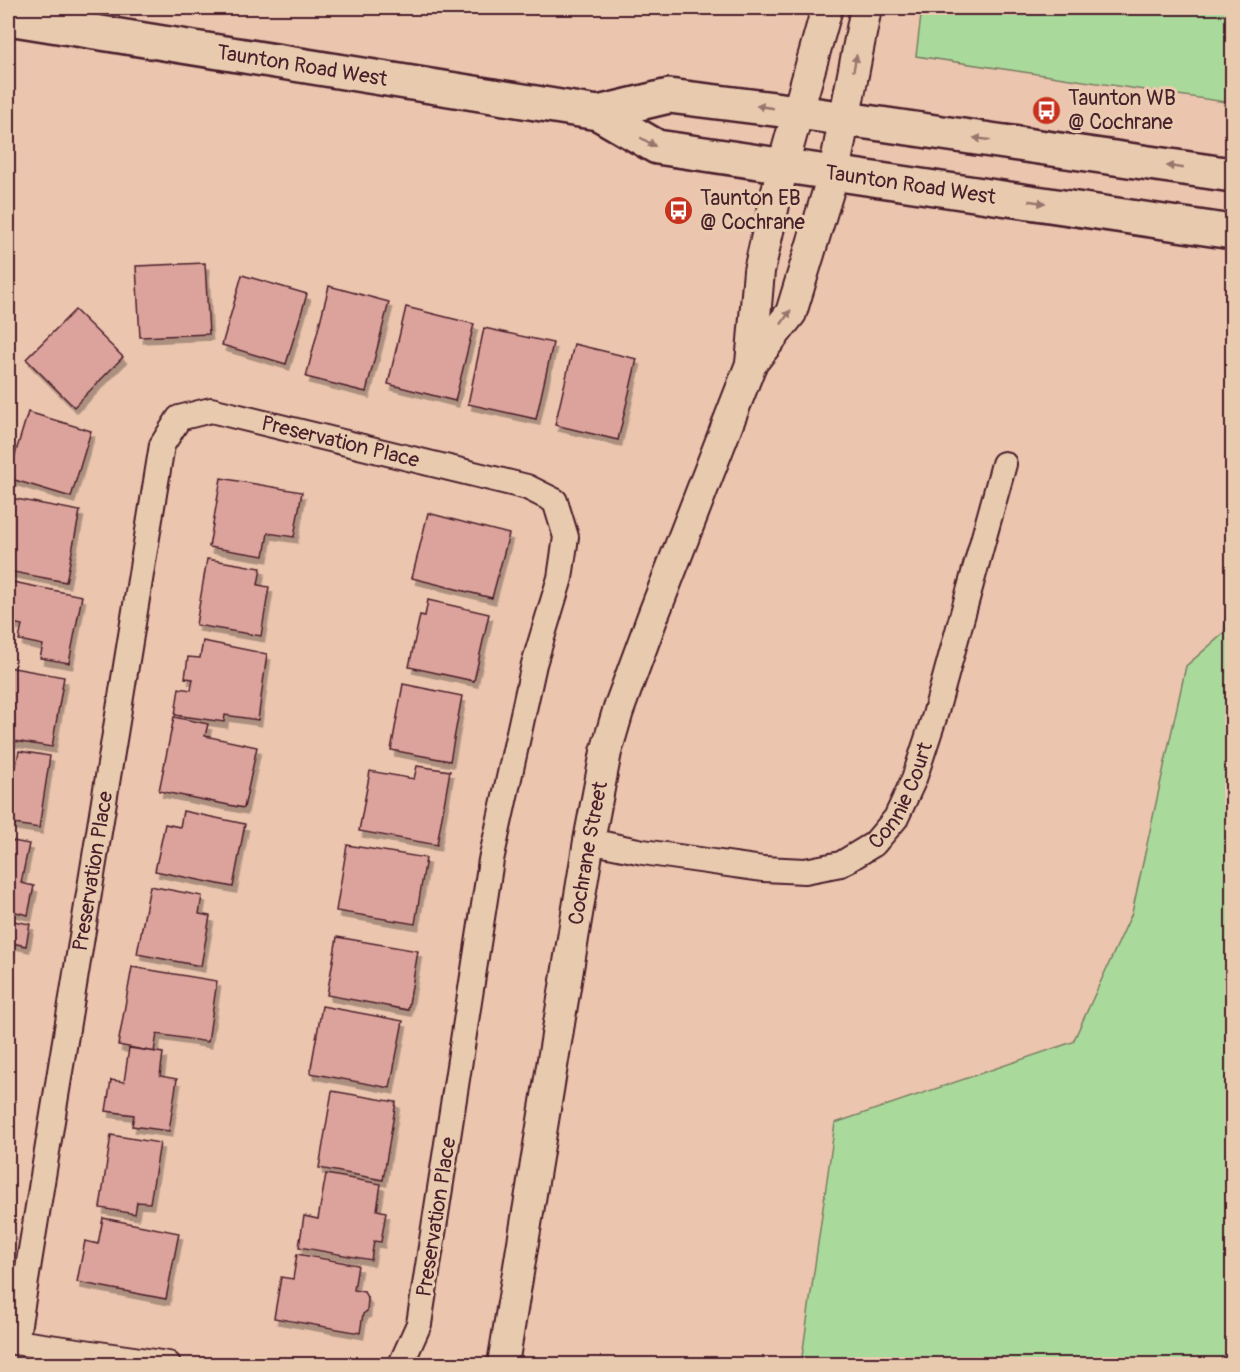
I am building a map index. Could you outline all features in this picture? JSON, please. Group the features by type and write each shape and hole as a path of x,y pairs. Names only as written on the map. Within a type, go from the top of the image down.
{"main road":[{"name":"Taunton Road West","path":"8,18 598,113 657,147 1233,232"},
{"name":"Taunton Road West","path":"598,113 669,96 798,112 1233,175"}],"street":[{"name":"Cochrane Street","path":"503,1365 589,841 606,752 618,711 751,364 759,271 783,165 827,8"},
{"name":"Cochrane Street","path":"751,364 791,313 834,172 866,8"},
{"name":"Preservation Place","path":"168,1365 12,1341 162,444 178,418 211,410 527,487 555,501 566,537 560,578 534,664 491,860 419,1324 402,1365"},
{"name":"Connie Court","path":"589,841 643,852 763,869 805,871 841,864 874,844 896,818 914,779 935,715 1004,464"}],"green space":[{"path":"922,8 1232,8 1232,103 916,56"},
{"path":"1232,566 1232,1364 801,1364 835,1123 1073,1042 1132,913 1186,666 1224,633"}],"building":[{"path":"205,263 209,334 140,337 136,266"},
{"path":"242,275 307,294 286,364 222,345"},
{"path":"329,286 389,302 366,392 306,377"},
{"path":"406,307 474,324 455,401 388,384"},
{"path":"75,310 123,357 74,407 26,359"},
{"path":"484,328 553,343 536,419 468,404"},
{"path":"574,344 637,359 618,440 555,425"},
{"path":"28,412 91,431 71,497 8,478"},
{"path":"221,478 302,492 294,537 268,533 264,556 209,547"},
{"path":"11,498 80,511 66,582 8,571 8,515"},
{"path":"428,513 509,534 492,598 412,578"},
{"path":"207,559 261,568 258,585 269,587 261,636 196,625"},
{"path":"8,581 82,596 69,663 40,658 43,645 19,640 22,625 8,622"},
{"path":"428,600 489,614 474,681 409,667 420,615 425,616"},
{"path":"203,641 267,654 258,720 225,715 224,722 175,715 179,688 191,690 193,679 185,678 188,657 200,658"},
{"path":"8,667 64,677 52,747 8,740"},
{"path":"403,684 462,696 450,761 391,750"},
{"path":"174,717 208,724 205,736 257,747 244,808 159,791"},
{"path":"19,751 50,756 39,828 8,823 8,765 16,766"},
{"path":"417,766 450,771 437,845 359,831 370,771 414,779"},
{"path":"183,811 245,824 233,887 155,871 165,824 180,827"},
{"path":"8,840 29,844 21,883 34,886 28,915 8,910"},
{"path":"347,845 426,858 415,924 336,911"},
{"path":"150,886 202,896 199,914 210,916 201,966 137,954"},
{"path":"8,920 30,924 26,946 12,943 8,967"},
{"path":"337,937 418,951 408,1010 327,995"},
{"path":"132,967 217,981 208,1042 157,1034 154,1052 118,1045"},
{"path":"322,1006 403,1021 390,1088 310,1073"},
{"path":"129,1048 163,1053 160,1076 177,1079 169,1131 132,1126 134,1115 106,1111 111,1080 124,1082"},
{"path":"332,1091 396,1102 383,1180 319,1168"},
{"path":"111,1135 160,1143 150,1203 137,1202 135,1214 100,1208"},
{"path":"326,1174 381,1184 377,1210 386,1212 381,1242 374,1241 371,1260 299,1247 304,1216 318,1219"},
{"path":"103,1218 179,1233 166,1299 77,1282 85,1241 98,1244"},
{"path":"297,1254 358,1265 354,1290 364,1292 368,1299 360,1333 274,1318 281,1277 293,1279"}],"place":[{"name":"Taunton WB @ Cochrane","path":"1047,110"},
{"name":"Taunton EB @ Cochrane","path":"679,210"}]}
